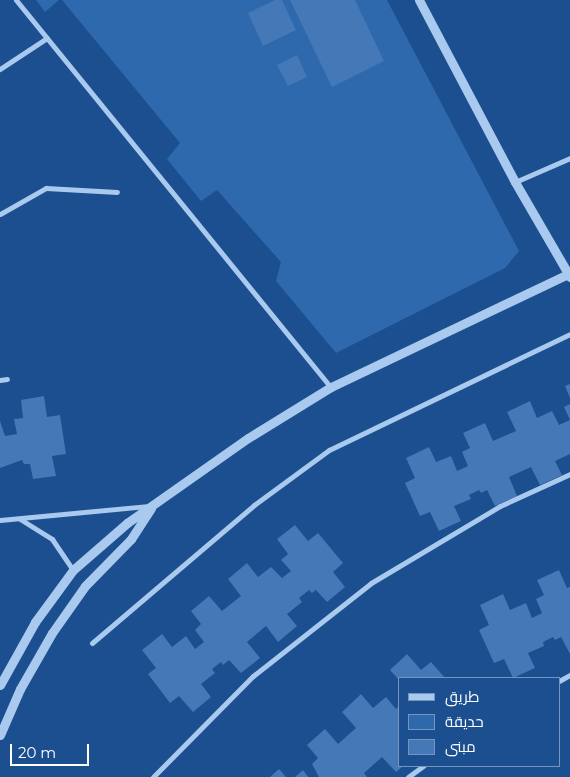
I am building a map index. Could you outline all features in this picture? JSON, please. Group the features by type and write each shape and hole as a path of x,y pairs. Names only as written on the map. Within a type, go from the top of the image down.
{"street":[{"path":"16,0 331,387"},
{"path":"0,685 35,622 73,570 120,528 248,438 331,387 569,276 514,182 419,0"},
{"path":"0,69 47,38"},
{"path":"514,182 570,158"},
{"path":"0,214 46,188 117,192"},
{"path":"92,643 254,506 329,450 570,334"},
{"path":"0,380 7,379"},
{"path":"153,777 253,676 371,583 492,510 570,474"},
{"path":"0,520 153,505"},
{"path":"0,735 20,689 52,633 85,586 131,539 153,505"},
{"path":"20,519 52,538 73,570"},
{"path":"408,777 422,767"}],"green space":[{"path":"36,0 59,0 45,12"},
{"path":"62,0 387,0 519,251 505,268 336,353 276,281 281,262 217,190 201,201 167,159 180,143"}],"building":[{"path":"275,0 282,0 296,30 263,46 248,13"},
{"path":"290,0 355,0 384,61 332,87"},
{"path":"297,55 307,77 288,86 277,65"},
{"path":"570,384 570,398 565,386"},
{"path":"44,396 47,417 60,415 66,454 52,456 56,476 33,479 30,464 24,464 22,460 0,468 0,421 5,436 17,434 14,419 23,418 21,400"},
{"path":"530,401 537,418 552,411 559,425 570,420 570,454 555,461 562,475 540,485 531,467 509,477 517,496 495,506 487,490 481,493 479,490 469,495 471,499 454,506 461,521 439,531 430,512 420,516 405,483 415,478 406,458 429,447 436,462 451,456 457,471 468,466 462,452 470,448 463,433 485,423 493,441 516,431 507,412"},
{"path":"570,404 570,420 564,407"},
{"path":"295,525 308,541 318,533 343,563 333,572 345,587 327,602 316,590 312,593 309,590 299,598 302,602 287,614 297,626 278,642 266,626 247,642 260,658 241,673 229,660 223,665 221,662 212,669 215,673 201,684 211,697 193,712 179,696 170,703 148,674 156,668 142,650 162,634 172,647 186,636 195,649 204,642 195,630 201,624 191,611 209,596 222,611 241,596 228,579 247,563 258,577 271,567 282,578 291,571 281,560 288,554 277,539"},
{"path":"559,570 567,588 570,587 570,654 561,637 555,640 553,637 543,642 544,646 528,653 535,668 513,677 504,659 494,663 479,630 489,625 480,605 503,594 510,610 526,603 532,618 542,613 536,599 544,595 537,580"},
{"path":"407,654 421,670 431,662 444,677 398,677 398,679 390,670"},
{"path":"361,694 373,708 386,697 396,709 398,707 398,767 402,767 396,772 382,757 364,773 367,777 319,777 312,764 318,758 307,745 325,729 338,744 356,728 342,712"},
{"path":"279,769 286,777 270,777"},
{"path":"303,770 308,777 295,777"}]}
